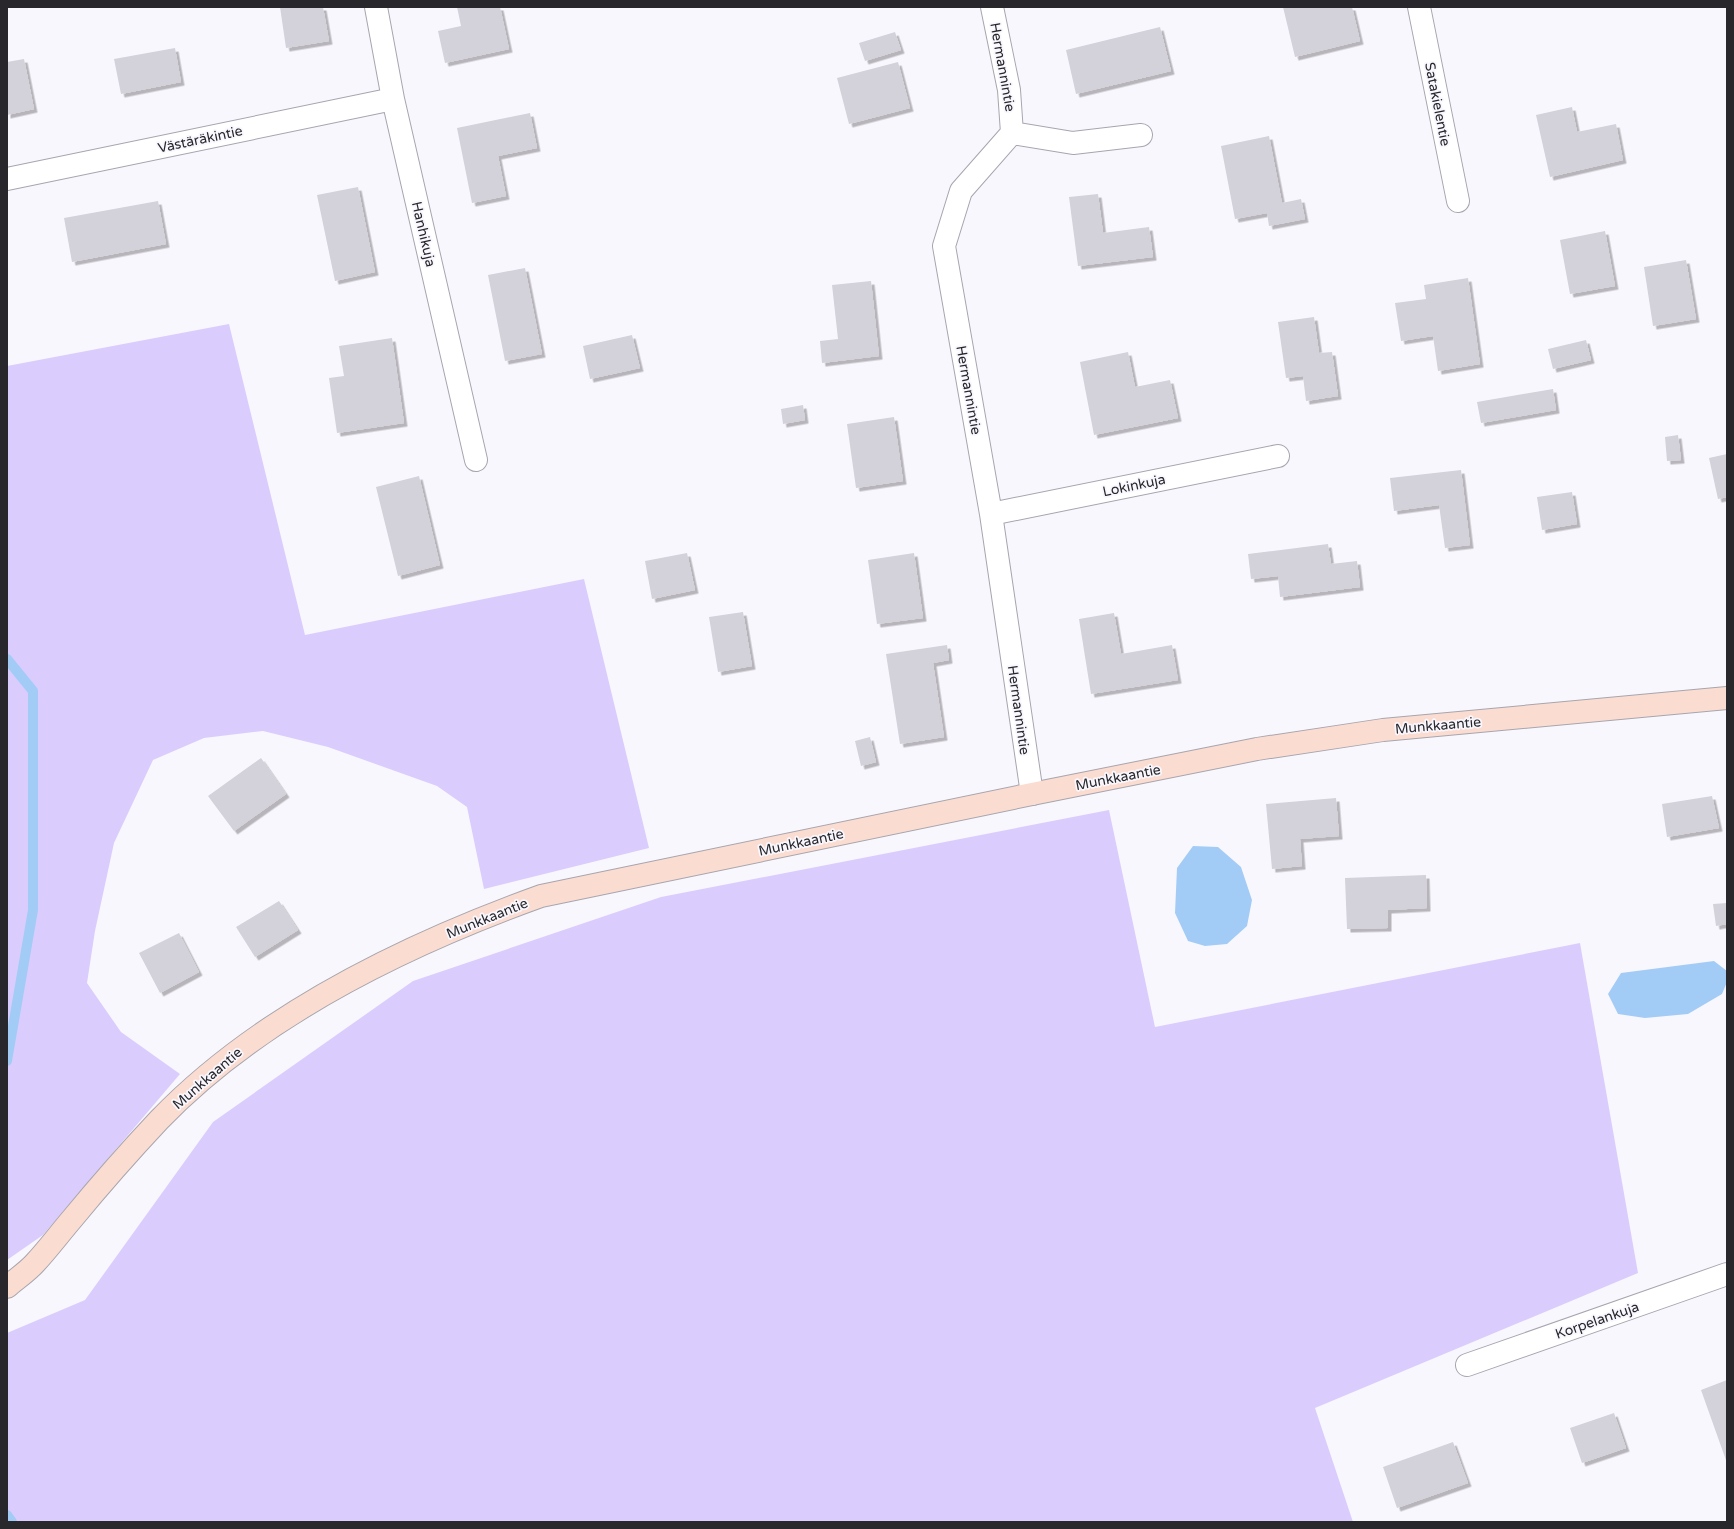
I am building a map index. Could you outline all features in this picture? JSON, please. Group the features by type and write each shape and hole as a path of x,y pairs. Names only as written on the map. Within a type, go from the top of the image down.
{"street":[{"name":"Hanhikuja","path":"376,7 393,99 476,460"},
{"name":"Hermannintie","path":"992,7 1009,90 1012,133 961,191 944,246 991,514 1032,794"},
{"name":"Satakielentie","path":"1419,7 1458,201"},
{"name":"Västäräkintie","path":"7,179 393,99"},
{"path":"1012,133 1073,143 1141,135"},
{"name":"Lokinkuja","path":"991,514 1278,456"},
{"name":"Munkkaantie","path":"7,1287 34,1263 159,1120 201,1080 258,1035 330,992 386,962 487,915 540,896 1257,749 1383,730 1727,698"},
{"name":"Korpelankuja","path":"1467,1365 1727,1274"}],"shaded area":[{"path":"229,324 305,635 584,579 649,848 484,889 467,807 437,786 328,747 263,731 204,738 153,760 114,843 95,931 87,983 121,1032 180,1074 43,1235 7,1260 7,366"},
{"path":"1109,810 1155,1027 1580,943 1638,1273 1315,1408 1353,1522 7,1522 7,1333 85,1300 213,1122 413,981 661,897"}],"water":[{"path":"1193,846 1218,847 1241,867 1252,900 1247,926 1227,944 1205,946 1188,941 1175,913 1177,868"},
{"path":"1714,961 1727,971 1727,982 1722,994 1688,1014 1645,1018 1618,1014 1608,994 1621,973"}],"building":[{"path":"280,7 323,7 329,41 286,48"},
{"path":"457,7 500,7 509,49 445,63 438,31 461,26"},
{"path":"1283,7 1352,7 1360,41 1295,57"},
{"path":"1160,27 1171,71 1076,94 1066,50"},
{"path":"895,32 901,50 865,61 859,43"},
{"path":"175,48 181,82 121,94 114,59"},
{"path":"24,59 34,109 7,115 7,62"},
{"path":"898,62 910,108 849,124 837,78"},
{"path":"1572,107 1577,132 1616,124 1623,160 1550,177 1536,115"},
{"path":"530,113 537,148 498,156 506,196 472,203 457,128"},
{"path":"1269,136 1282,203 1301,199 1305,219 1269,226 1267,213 1235,219 1221,146"},
{"path":"358,187 375,272 335,281 317,195"},
{"path":"1098,194 1103,233 1149,227 1153,257 1078,266 1069,197"},
{"path":"158,201 166,244 72,262 64,218"},
{"path":"1605,231 1615,286 1570,294 1560,240"},
{"path":"1686,260 1696,319 1653,326 1644,267"},
{"path":"525,268 542,354 505,361 488,275"},
{"path":"1468,278 1480,364 1438,371 1433,336 1401,341 1395,303 1426,299 1424,285"},
{"path":"871,281 879,356 822,363 820,341 838,339 832,285"},
{"path":"1314,317 1319,353 1332,352 1338,396 1306,401 1303,376 1286,378 1278,322"},
{"path":"632,335 640,368 590,379 583,346"},
{"path":"392,338 404,423 337,433 329,378 344,376 339,346"},
{"path":"1586,340 1591,360 1553,369 1548,349"},
{"path":"1128,352 1135,387 1170,380 1178,418 1094,435 1080,362"},
{"path":"1553,389 1556,410 1481,423 1477,402"},
{"path":"803,405 805,420 783,424 781,409"},
{"path":"894,417 903,481 856,488 847,424"},
{"path":"1678,435 1681,460 1667,461 1665,437"},
{"path":"1727,454 1727,497 1718,499 1709,458"},
{"path":"1461,470 1470,545 1445,548 1439,505 1394,511 1390,478"},
{"path":"419,476 440,565 398,576 376,487"},
{"path":"1572,492 1577,524 1542,530 1537,497"},
{"path":"1328,544 1331,564 1357,561 1360,587 1280,597 1278,576 1251,579 1248,554"},
{"path":"687,553 695,590 652,599 645,561"},
{"path":"914,553 923,618 877,624 868,560"},
{"path":"743,612 752,666 718,672 709,617"},
{"path":"1114,613 1121,654 1172,645 1178,680 1091,694 1079,619"},
{"path":"947,645 949,660 933,663 944,737 900,744 886,654"},
{"path":"870,737 876,762 861,766 855,741"},
{"path":"261,758 286,794 234,831 208,796"},
{"path":"1712,796 1719,828 1667,837 1662,804"},
{"path":"1336,798 1339,836 1300,839 1302,866 1272,869 1266,804"},
{"path":"1426,875 1427,908 1388,910 1388,928 1347,929 1345,878"},
{"path":"279,901 298,930 255,957 236,927"},
{"path":"1727,903 1727,924 1716,926 1713,904"},
{"path":"179,933 199,972 160,993 139,953"},
{"path":"1727,1380 1727,1463 1701,1390"},
{"path":"1614,1413 1626,1448 1582,1463 1570,1428"},
{"path":"1453,1442 1468,1483 1397,1508 1383,1467"}],"waterway":[{"path":"7,659 33,691 33,910 7,1061"},
{"path":"7,1515 12,1522"}]}
